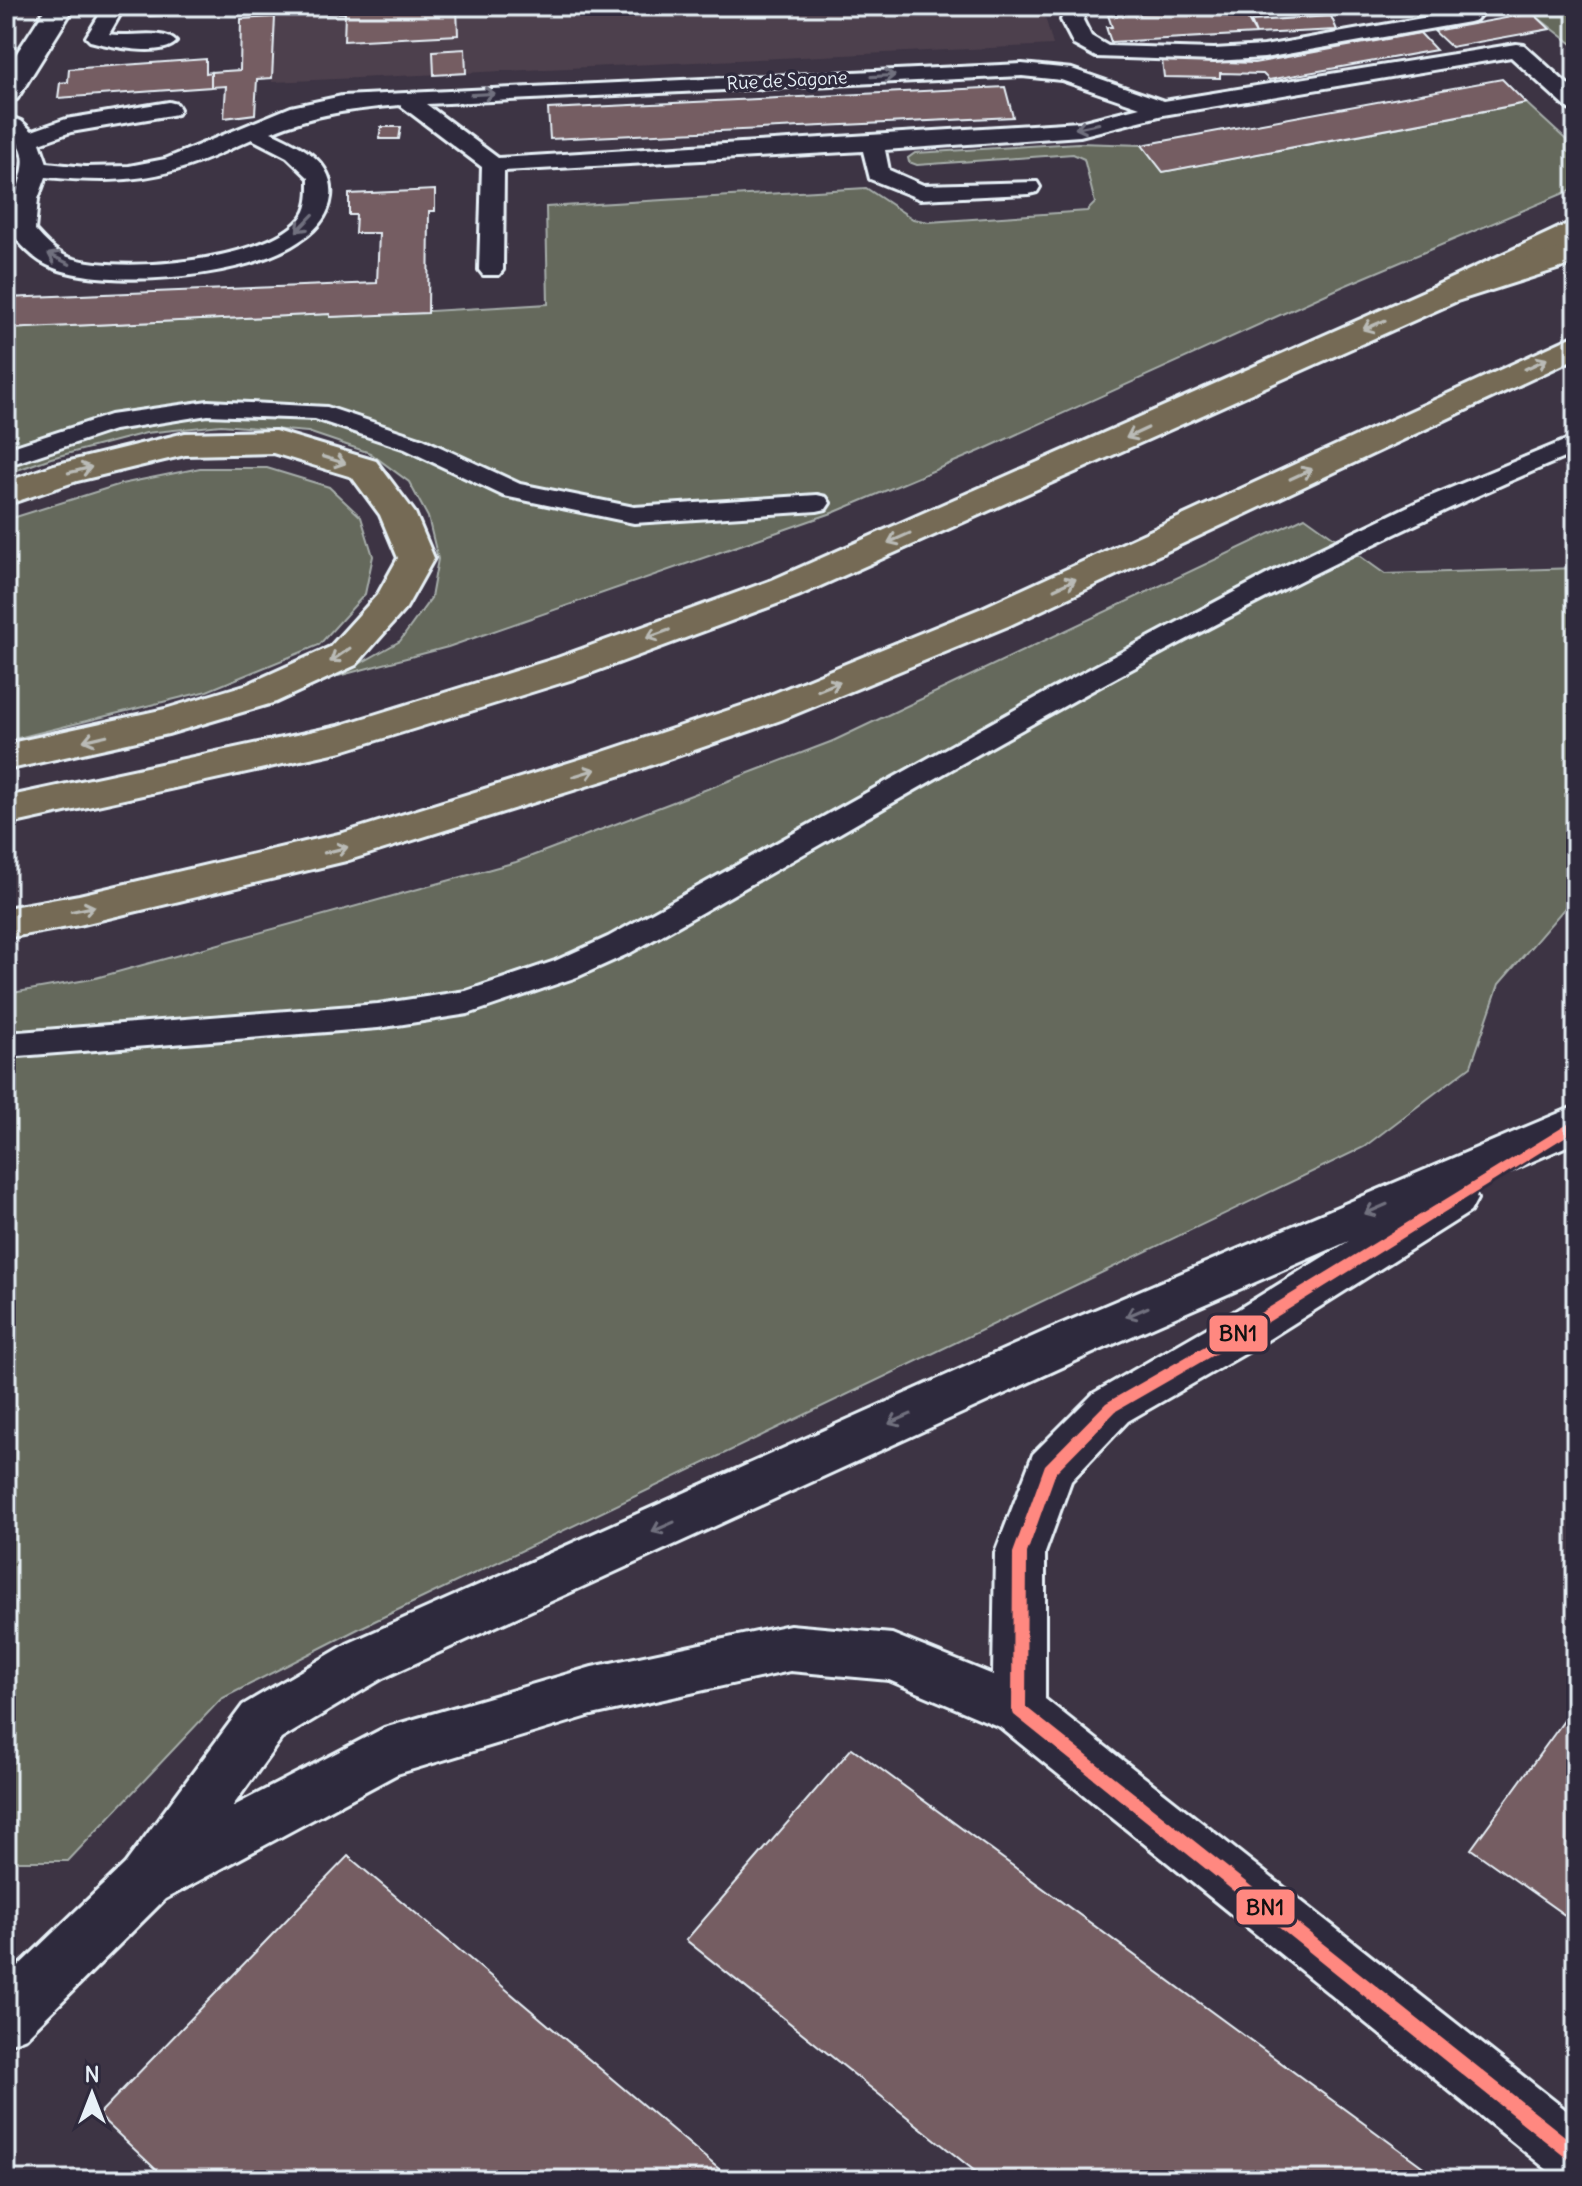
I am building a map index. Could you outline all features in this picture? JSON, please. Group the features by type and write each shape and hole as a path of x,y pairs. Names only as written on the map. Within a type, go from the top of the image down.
{"main road":[{"path":"6,811 342,738 570,667 785,588 1445,294 1576,230"},
{"path":"1445,294 1576,253"},
{"path":"6,923 79,910 346,847 611,764 767,711 995,617 1576,345"},
{"path":"6,494 66,473 185,444 275,442 364,469 397,513 416,558 393,600 343,656 262,693 168,721 6,757"}],"street":[{"path":"6,93 61,6"},
{"path":"1019,1710 1020,1553 1050,1469 1111,1407 1236,1335 1576,1123"},
{"path":"6,2017 144,1883 262,1722 365,1661 1076,1339 1576,1123"},
{"path":"144,1883 384,1753 592,1691 790,1648 892,1657 1019,1710 1576,2155"}],"lane":[{"path":"115,6 97,37 121,43 165,42"},
{"path":"1077,6 1072,20 1082,40 1104,52 1214,55 1264,52 1469,16 1478,6"},
{"path":"405,98 493,165 1080,129 1163,108 1516,50 1576,104"},
{"name":"Rue de Sagone","path":"37,169 85,174 129,173 171,165 299,112 342,103 405,98 1022,70 1064,74 1163,108"},
{"path":"28,140 66,126 169,109"},
{"path":"6,122 18,126 28,140 37,169 27,199 23,232 56,261 91,269 145,273 205,265 266,250 306,227 322,201 320,176 295,152 254,132"},
{"path":"873,144 878,174 920,192 1029,187"},
{"path":"491,270 493,165"},
{"path":"6,458 110,423 208,408 318,412 414,444 513,490 634,515 817,503"},
{"path":"6,1045 378,1016 468,1002 566,969 619,945 1107,670 1284,575 1496,476 1576,444"}],"shaded area":[{"path":"275,6 1042,6 1053,45 272,82"},
{"path":"1541,6 1576,6 1576,47 1536,16 1541,14"},
{"path":"1526,103 1576,149 1576,188 1344,286 980,451 835,512 448,647 338,676 400,641 431,598 438,559 428,517 409,482 370,453 308,432 221,425 146,433 51,458 6,474 6,329 330,314 330,317 548,304 546,207 866,188 913,219 929,222 1087,211 1095,203 1084,159 1073,154 917,165 909,162 908,158 915,153 1078,143 1142,145 1163,172"},
{"path":"200,468 267,468 329,487 361,517 373,556 365,594 319,645 207,691 6,741 6,520 121,484"},
{"path":"1305,517 1385,574 1576,568 1576,895 1499,984 1471,1066 1364,1147 360,1628 221,1699 68,1861 6,1861 6,994 92,979 516,862 833,741"}],"building":[{"path":"150,6 263,6 263,8 150,16"},
{"path":"320,6 492,6 457,8 458,35 344,41 345,13 320,14"},
{"path":"1319,6 1375,6 1367,16"},
{"path":"1241,8 1256,34 1111,42 1106,27 1112,27 1108,15"},
{"path":"1533,13 1550,29 1451,47 1434,31"},
{"path":"1331,16 1337,30 1256,34 1251,21"},
{"path":"275,17 272,78 257,79 255,114 224,118 226,86 211,87 211,72 240,70 241,19"},
{"path":"1420,33 1436,50 1269,80 1263,74 1220,73 1220,78 1164,77 1162,60 1254,63"},
{"path":"465,49 466,73 434,75 433,51"},
{"path":"206,59 206,73 211,72 211,87 58,98 60,83 68,82 69,69"},
{"path":"1502,79 1526,103 1163,172 1142,145"},
{"path":"1005,87 1013,117 550,139 548,109"},
{"path":"381,127 401,127 399,139 379,139"},
{"path":"435,190 435,211 429,211 428,313 330,317 330,314 6,329 6,298 377,283 379,233 355,233 356,215 349,215 349,194"},
{"path":"1576,1704 1576,1923 1471,1849"},
{"path":"852,1748 1441,2180 986,2180 686,1940"},
{"path":"348,1856 732,2180 167,2180 98,2115"}],"transit line":[{"name":"BN1","path":"1576,1124 1236,1335 1111,1407 1050,1469 1020,1553 1019,1710 1576,2155"}]}
